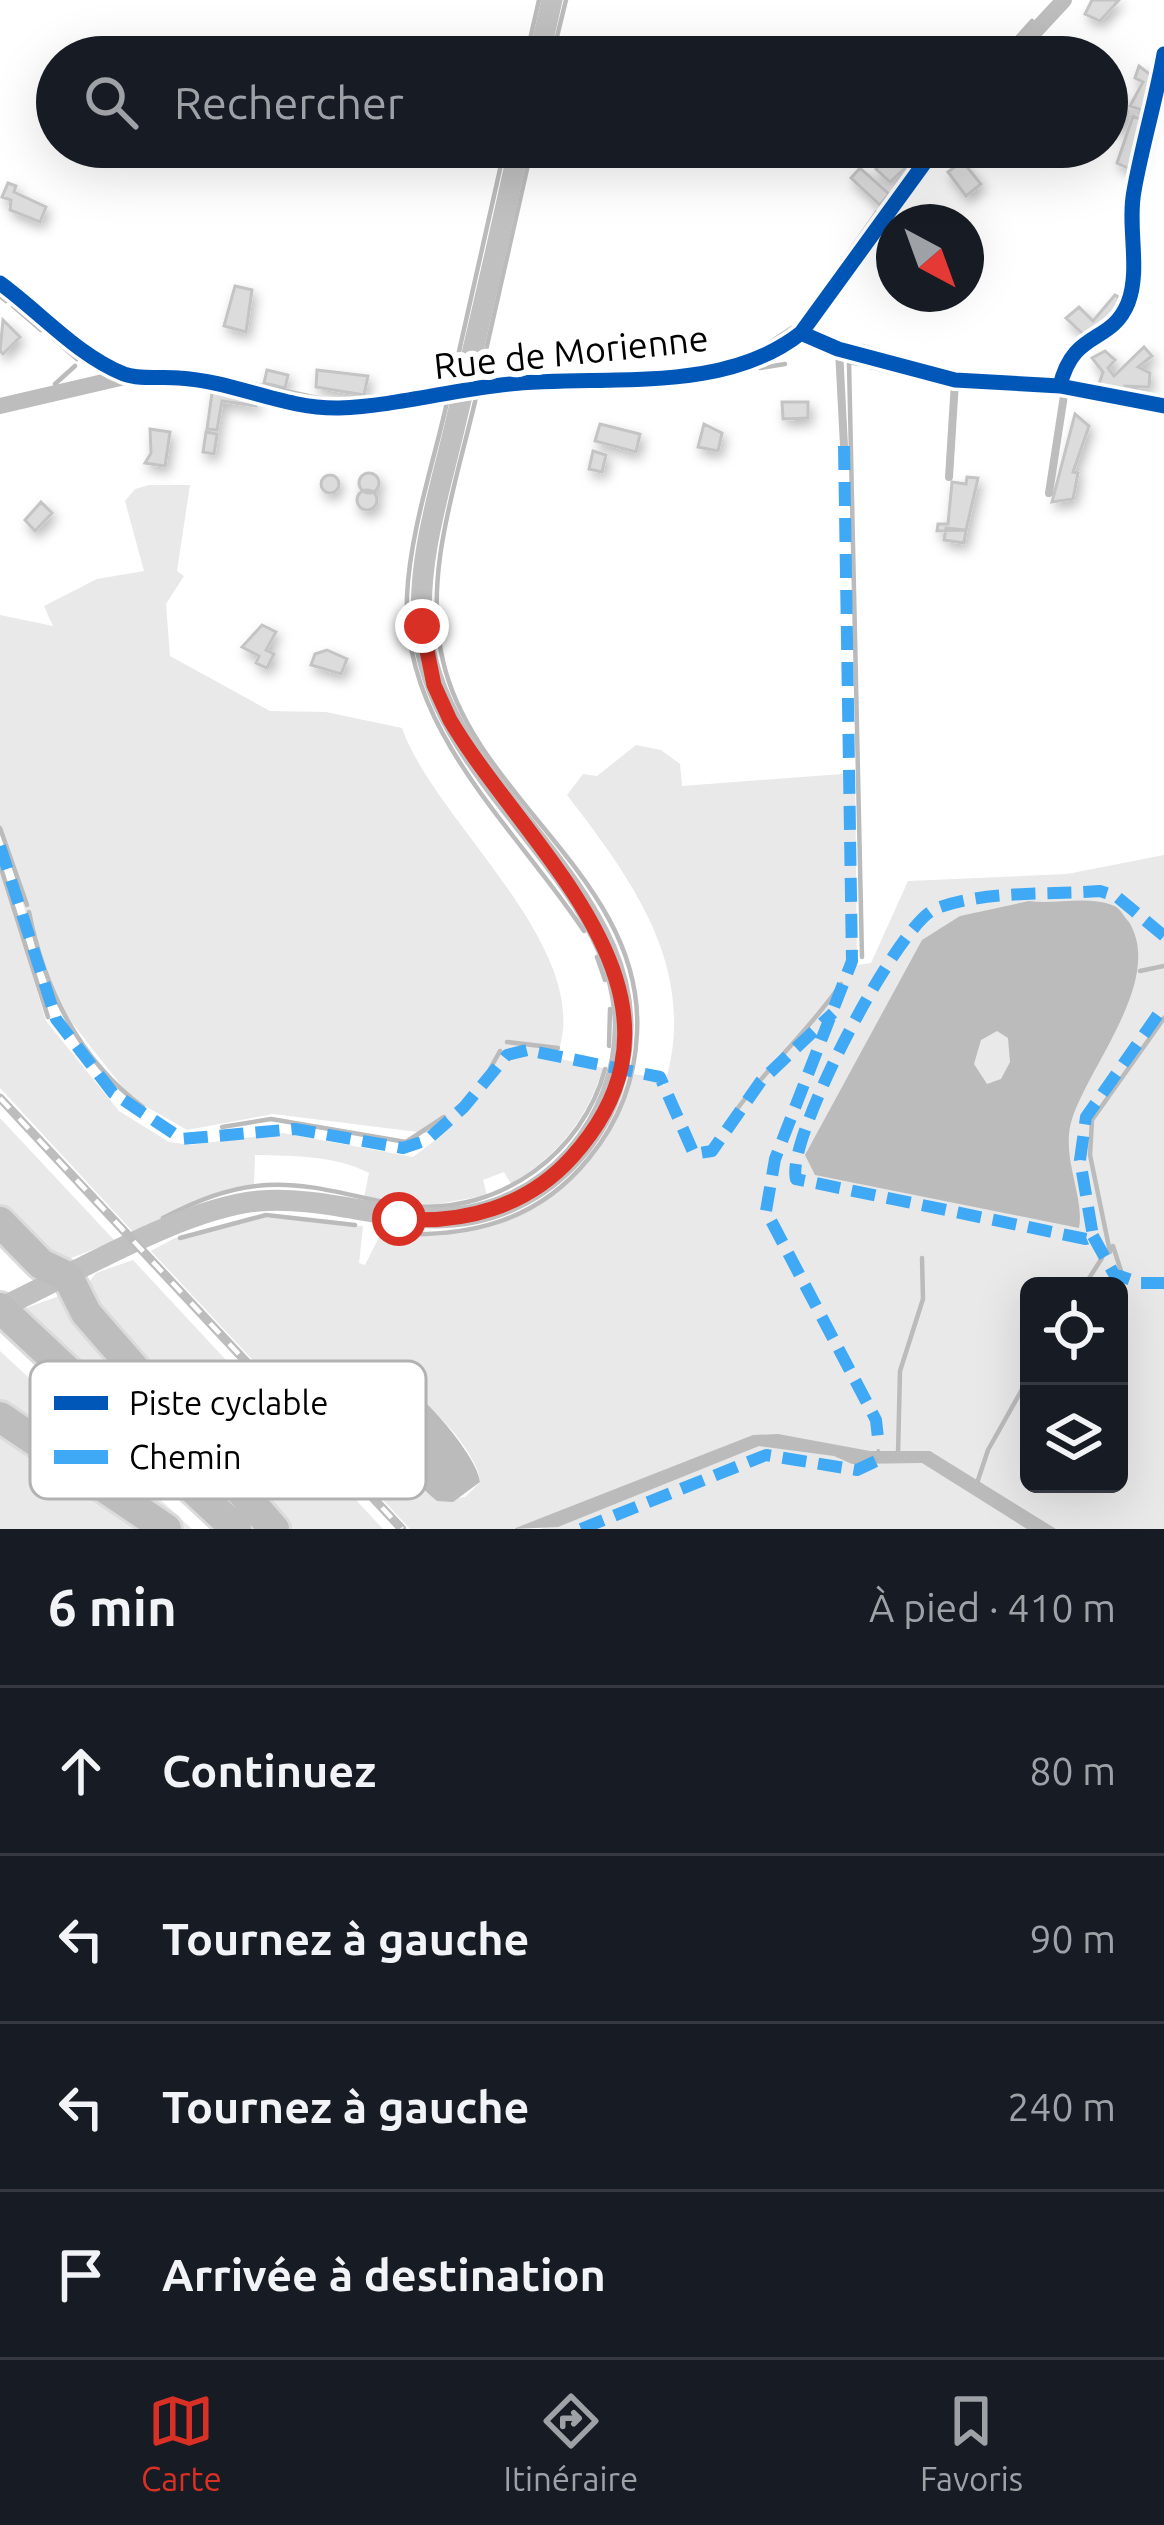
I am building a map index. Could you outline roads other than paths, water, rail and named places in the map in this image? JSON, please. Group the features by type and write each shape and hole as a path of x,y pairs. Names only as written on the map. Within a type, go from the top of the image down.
{"highway":[{"path":"0,1222 41,1264 68,1277 86,1313 128,1361"},
{"path":"8,1329 40,1361"},
{"path":"8,1329 44,1361"},
{"path":"0,1417 30,1437"},
{"path":"122,1499 166,1529"},
{"path":"179,1499 209,1529"},
{"path":"202,1499 236,1529"},
{"path":"248,1499 274,1529"}],"main road":[{"path":"544,36 552,0"},
{"path":"8,1329 68,1277 191,1219 258,1202 305,1203 419,1221 484,1212 519,1198 562,1168 606,1105 623,1033 618,978 608,948 585,907 450,720 434,685 422,626 429,543 514,168"}],"street":[{"path":"1031,36 1064,0"},
{"path":"1063,387 1072,350 1108,328 1125,310 1132,292 1133,194 1164,54"},
{"path":"921,168 801,333 838,349 955,380 1063,387 1164,406"},
{"name":"Rue de Morienne","path":"0,283 89,356 129,376 206,380 333,407 506,384 656,377 747,363 776,352 801,333"},
{"path":"68,390 89,356"},
{"path":"0,406 129,376"}],"lane":[{"path":"838,349 844,446"},
{"path":"949,477 955,380"},
{"path":"1049,493 1063,387"}],"waterway":[{"path":"531,36 539,0"},
{"path":"557,36 566,0"},
{"path":"1019,36 1032,21"},
{"path":"451,387 500,168"},
{"path":"479,381 527,168"},
{"path":"829,281 876,213"},
{"path":"0,296 6,301"},
{"path":"13,306 41,330"},
{"path":"763,347 792,328"},
{"path":"53,338 77,359"},
{"path":"862,346 886,353"},
{"path":"859,364 849,362 862,957"},
{"path":"760,368 785,364"},
{"path":"55,384 75,366"},
{"path":"871,367 923,380"},
{"path":"385,1233 471,1229 523,1212 546,1198 569,1180 609,1130 624,1100 636,1050 632,979 615,930 588,885 488,756 461,711 443,661 438,628 440,560 477,393"},
{"path":"448,398 413,547 407,596 410,645 443,734 584,931"},
{"path":"0,828 27,905"},
{"path":"0,865 48,1017"},
{"path":"29,912 44,968 68,1020 100,1067 143,1107"},
{"path":"597,957 605,980"},
{"path":"1140,971 1164,966"},
{"path":"735,1112 841,984"},
{"path":"609,1046 610,1009"},
{"path":"1110,1252 1090,1155 1092,1120 1164,1018"},
{"path":"507,1042 558,1048"},
{"path":"490,1069 500,1051"},
{"path":"163,1218 213,1196 267,1185 304,1186 412,1206 476,1200 533,1172 557,1151 578,1127 605,1069"},
{"path":"222,1127 271,1119 406,1142 444,1117"},
{"path":"180,1238 266,1215 355,1225"},
{"path":"1113,1246 1122,1274"},
{"path":"898,1454 900,1371 923,1299 922,1258"},
{"path":"1090,1277 1102,1258"},
{"path":"976,1486 988,1450 1025,1385"}],"railway":[{"path":"0,1098 245,1361"},
{"path":"374,1499 402,1529"}]}
